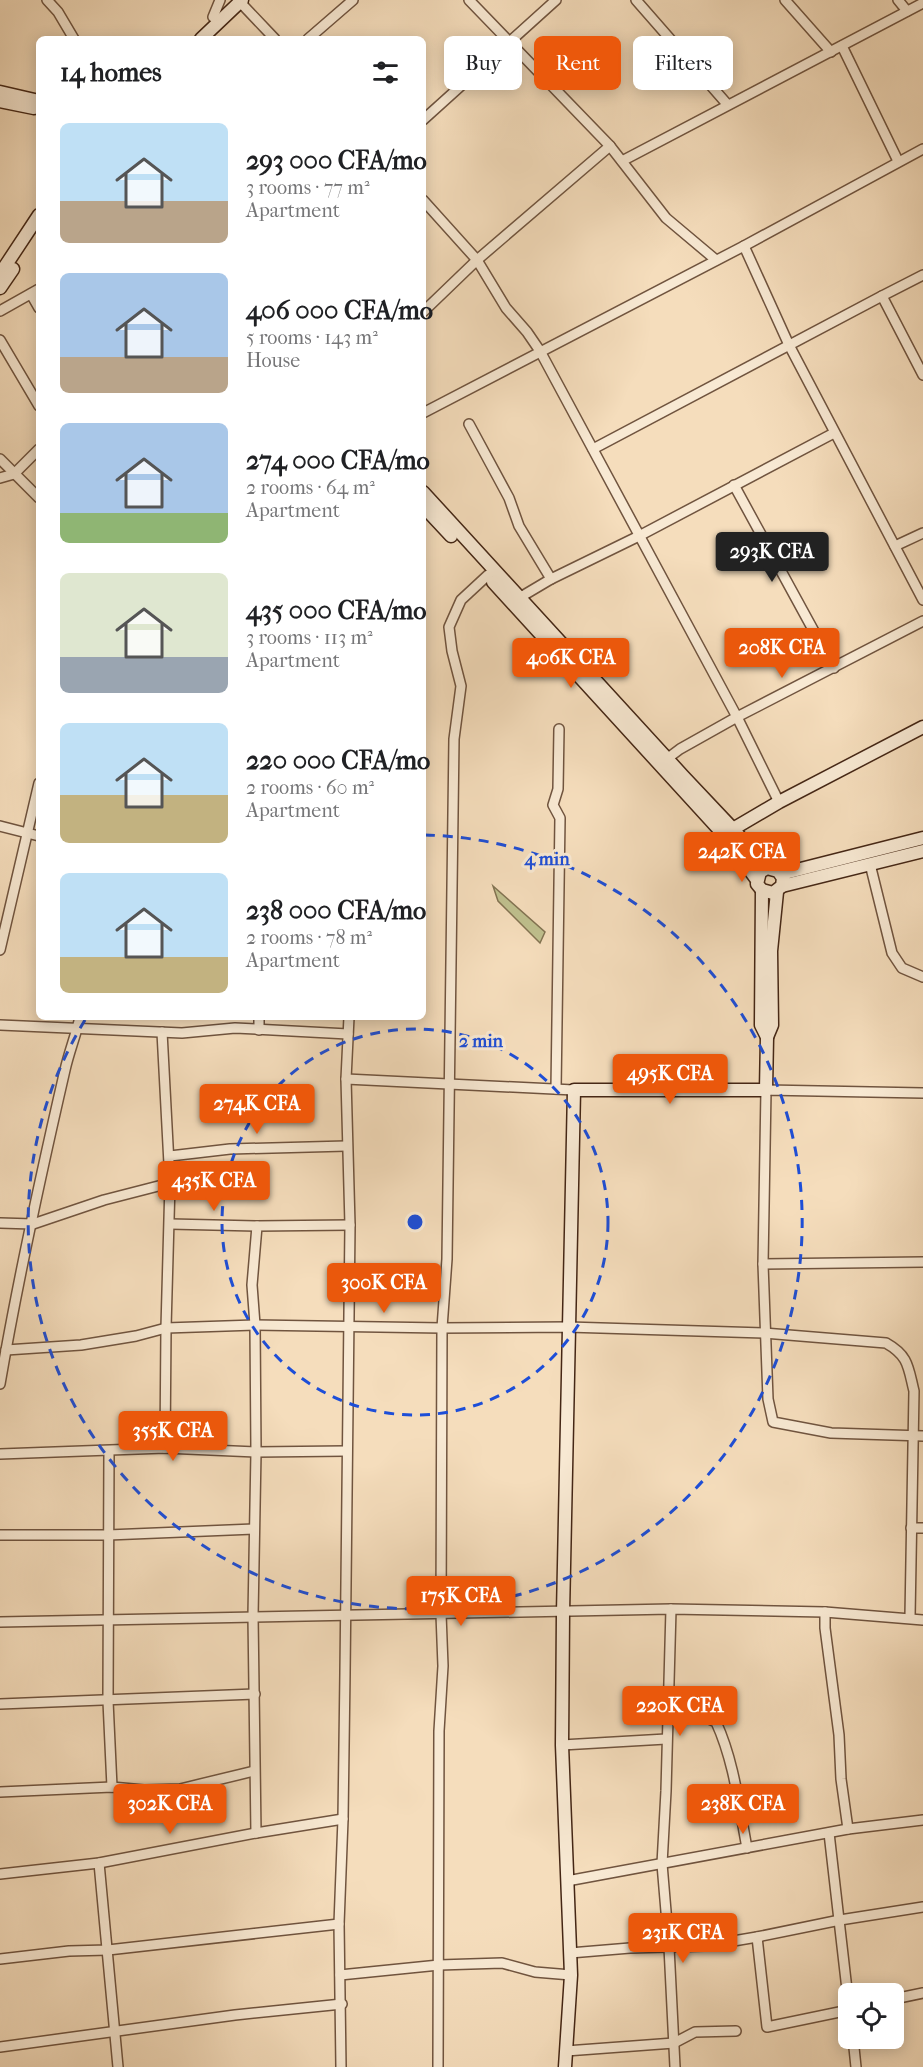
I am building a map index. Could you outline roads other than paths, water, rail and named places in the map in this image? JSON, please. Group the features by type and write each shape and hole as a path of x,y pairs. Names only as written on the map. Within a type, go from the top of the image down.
{"street":[{"path":"47,0 58,12 72,36"},
{"path":"213,17 220,0"},
{"path":"311,36 352,0"},
{"path":"469,0 502,36"},
{"path":"517,36 556,0"},
{"path":"636,0 727,104"},
{"path":"785,0 831,52"},
{"path":"898,0 907,11"},
{"path":"194,36 213,17 238,1"},
{"path":"204,36 238,1"},
{"path":"238,1 272,36"},
{"path":"622,161 923,3"},
{"path":"842,46 898,161"},
{"path":"522,56 610,146 666,218 717,260"},
{"path":"426,117 457,90"},
{"path":"0,92 36,100"},
{"path":"0,101 36,108"},
{"path":"426,309 477,260 610,146"},
{"path":"426,411 744,246 923,149"},
{"path":"426,203 477,260 506,308 540,351 736,717 779,802"},
{"path":"0,274 36,220"},
{"path":"0,288 36,234"},
{"path":"744,246 789,345 923,600"},
{"path":"593,449 923,274"},
{"path":"0,311 35,292"},
{"path":"882,296 923,375"},
{"path":"0,340 36,401"},
{"path":"469,424 509,498 519,526 551,579"},
{"path":"519,598 551,579 639,536 834,433"},
{"path":"0,478 14,474 36,452"},
{"path":"0,459 36,495"},
{"path":"734,485 834,668"},
{"path":"426,495 663,762 735,847 759,885 769,894 780,884 923,838"},
{"path":"426,509 663,762 734,829 767,868"},
{"path":"895,546 923,533"},
{"path":"438,2067 440,1731 443,1666 441,1614 442,1328 447,1259 454,739 461,686 452,651 449,627 461,600 488,575"},
{"path":"663,762 736,717 923,621"},
{"path":"734,829 779,802 923,727"},
{"path":"556,1089 560,818 553,805 558,789 559,729"},
{"path":"0,950 36,797"},
{"path":"0,826 36,835"},
{"path":"780,884 923,851"},
{"path":"870,864 892,953 902,968 923,977"},
{"path":"767,1037 761,1025 759,885 760,872 767,868 775,869 780,884 771,951 772,1025 767,1037 763,1264 768,1399 773,1422 831,1433 919,1436"},
{"path":"0,1384 6,1350 5,1331 33,1224 66,1068 79,1020"},
{"path":"259,1020 259,1030"},
{"path":"342,2067 339,1924 343,1819 350,1225 346,1146 349,1020"},
{"path":"0,1025 182,1033 235,1028 348,1034"},
{"path":"162,1032 170,1156 165,1448"},
{"path":"346,1079 574,1090 923,1093"},
{"path":"565,2067 571,1975 562,1745 563,1613 574,1090"},
{"path":"170,1156 230,1149 346,1146"},
{"path":"0,1223 33,1224 104,1200 170,1183"},
{"path":"170,1224 350,1225"},
{"path":"256,1833 253,1616 256,1452 255,1325 252,1285 257,1226"},
{"path":"763,1264 923,1262"},
{"path":"6,1350 81,1345 136,1336 166,1328 255,1325 442,1328 568,1327 764,1333 886,1343 899,1351 907,1363 914,1391 919,1436 911,1528 910,1617"},
{"path":"0,1454 165,1448 256,1452 346,1451"},
{"path":"110,1451 108,1701 112,1787"},
{"path":"911,1528 923,1528"},
{"path":"0,1535 108,1535 254,1529"},
{"path":"671,1610 662,1864 675,2067"},
{"path":"0,1622 110,1618 671,1610 825,1612 910,1617 923,1620"},
{"path":"825,1612 848,1829"},
{"path":"0,1704 255,1694"},
{"path":"666,1720 702,1716 716,1722 732,1768 747,1848"},
{"path":"562,1745 666,1739"},
{"path":"0,1792 112,1787 144,1790 180,1789 254,1771"},
{"path":"0,1874 99,1863 343,1819"},
{"path":"567,1881 848,1829 923,1820"},
{"path":"829,1833 846,1983"},
{"path":"99,1863 118,2067"},
{"path":"570,1953 630,1947 704,1946 923,1907"},
{"path":"0,1959 69,1951 108,1950 339,1924"},
{"path":"757,1937 767,2027 838,2011"},
{"path":"340,1975 439,1965 502,1963 535,1972 571,1975"},
{"path":"904,1998 923,1993"},
{"path":"0,2047 235,2015 342,2004"},
{"path":"566,2051 674,2043 695,2032 736,2031"},
{"path":"854,2049 856,2067"}]}
